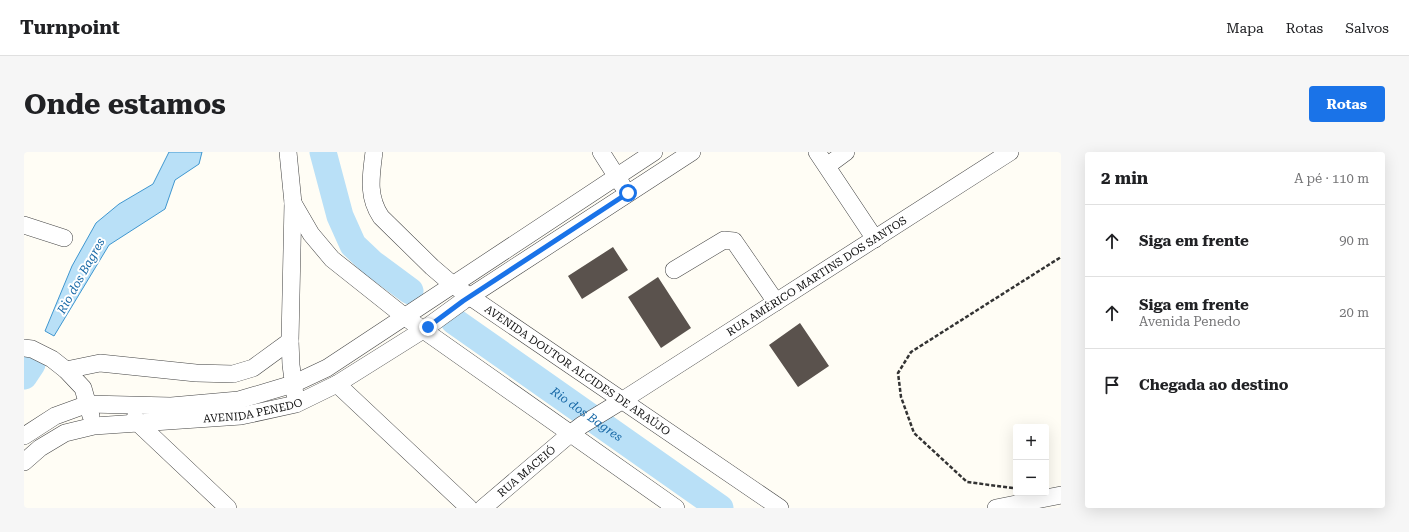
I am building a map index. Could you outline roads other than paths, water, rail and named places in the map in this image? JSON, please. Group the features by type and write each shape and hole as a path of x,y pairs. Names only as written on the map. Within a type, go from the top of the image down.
{"street":[{"path":"288,152 293,204 290,341 296,404"},
{"name":"AVENIDA DOUTOR ALCIDES DE ARAÚJO","path":"374,152 371,195 375,208 387,223 432,267 449,287 619,403 780,508"},
{"path":"601,152 628,193"},
{"name":"AVENIDA PENEDO","path":"24,436 55,416 88,404 171,406 239,400 293,384 327,368 654,152"},
{"name":"AVENIDA PENEDO","path":"24,462 40,448 65,433 94,426 172,422 241,416 296,404 337,384 425,328 466,299 692,152"},
{"path":"817,152 875,239"},
{"path":"827,166 846,152"},
{"name":"RUA AMÉRICO MARTINS DOS SANTOS","path":"576,430 1010,152"},
{"path":"293,204 311,234 332,259 407,316 576,430 676,508"},
{"path":"24,225 64,238"},
{"path":"674,270 724,240 734,241 776,302"},
{"path":"66,370 100,363 196,373 233,374 253,368 290,341"},
{"path":"28,349 52,359 66,370 83,388 94,426"},
{"path":"337,384 469,508"},
{"path":"128,405 138,423 228,508"},
{"name":"RUA MACEIÓ","path":"483,508 576,430"},
{"path":"996,508 1061,495"}],"water":[{"path":"169,152 202,152 199,164 175,180 165,209 109,245 54,336 45,331 72,266 96,223 119,204 153,184"}],"waterway":[{"name":"Rio dos Bagres","path":"323,152 340,216 353,245 372,263 410,291"},
{"name":"Rio dos Bagres","path":"454,321 720,508"},
{"path":"24,366 32,364"},
{"path":"24,376 32,364"}]}
